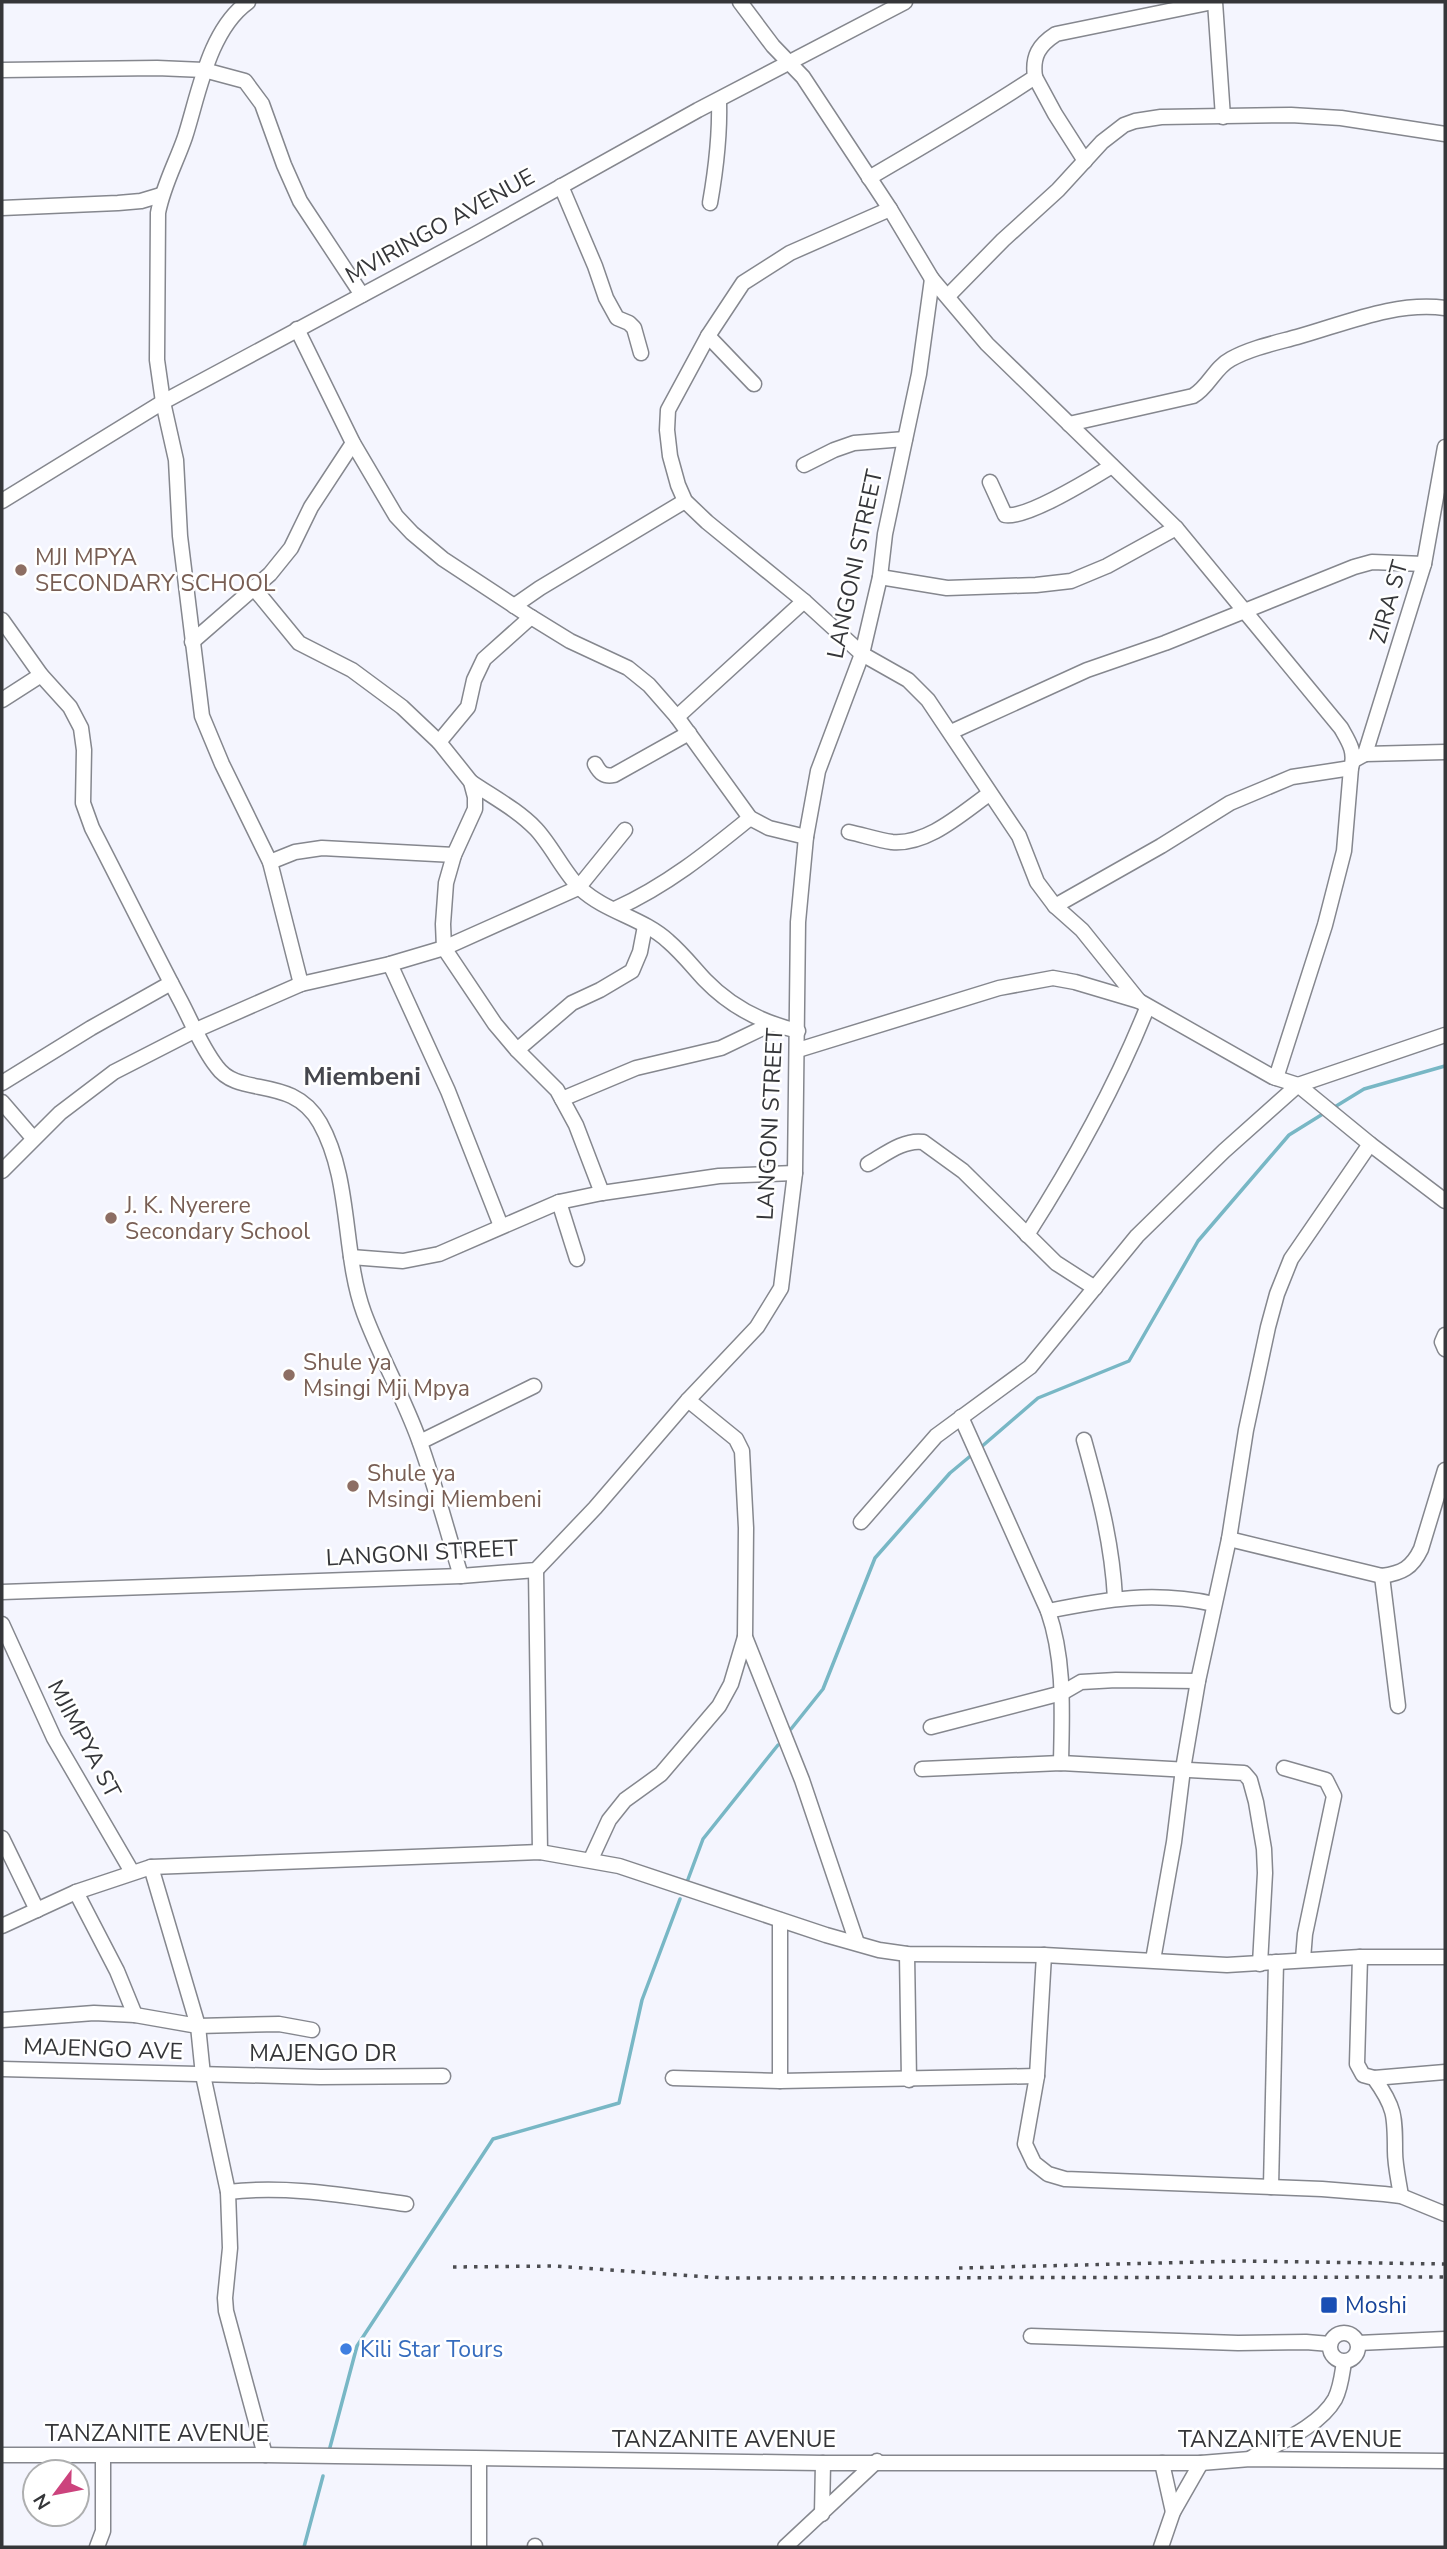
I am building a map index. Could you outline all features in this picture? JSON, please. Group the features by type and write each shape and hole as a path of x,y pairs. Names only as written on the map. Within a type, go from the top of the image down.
{"street":[{"path":"248,2 229,19 205,70 184,138 161,195 158,213 157,335 163,402 176,460 180,536 202,716 270,862 301,984"},
{"path":"740,2 773,46 803,77 890,209 932,279 987,344 1176,527 1341,728 1352,747 1357,761 1344,851 1310,977 1276,1079"},
{"name":"MVIRINGO AVENUE","path":"2,501 163,402 686,116 791,63 879,8 905,2"},
{"path":"1085,160 1035,77 1033,65 1036,54 1044,42 1056,34 1214,2 1223,117"},
{"path":"2,70 205,70 245,81 262,104 300,201 362,295"},
{"path":"869,178 994,105 1035,77"},
{"path":"710,203 720,133 719,101"},
{"path":"948,296 1115,131 1135,121 1161,117 1291,115 1341,118 1445,134"},
{"path":"561,186 610,305 622,322 629,323 634,328 641,352"},
{"path":"2,208 118,203 141,201 161,195"},
{"path":"890,209 790,253 743,283 708,336 668,410 670,456 678,485 685,501 804,601 862,654 908,680 928,700 1019,836 1037,882 1055,906 1082,930 1143,1005"},
{"name":"LANGONI STREET","path":"2,1592 461,1576 536,1570 596,1508 688,1400 757,1327 781,1288 795,1173 798,922 806,837 818,771 862,654 880,577 885,534 919,374 932,279"},
{"path":"1069,424 1193,396 1203,391 1223,364 1253,350 1381,313 1428,305 1445,308"},
{"path":"297,329 353,443 396,516 412,533 443,559 531,617 570,641 628,668 649,685 677,717 750,818 769,828 806,837"},
{"path":"708,336 754,384"},
{"path":"804,466 854,443 905,439"},
{"path":"192,642 270,574 290,548 311,507 353,443"},
{"name":"ZIRA ST","path":"1357,761 1424,564 1445,447"},
{"path":"990,482 1005,515 1012,516 1087,482 1112,466"},
{"path":"514,606 685,501"},
{"path":"880,577 947,588 1036,586 1071,581 1107,566 1176,527"},
{"path":"951,732 1087,670 1372,562 1424,564"},
{"path":"253,587 299,643 352,670 402,707 439,742 471,782 523,817 537,830 578,888 667,939 717,992 769,1025 798,1031"},
{"path":"677,717 804,601"},
{"path":"439,742 468,707 474,680 484,659 531,617"},
{"path":"2,620 41,675 70,707 81,728 84,750 83,803 92,828 218,1070 233,1079 293,1095 310,1106 321,1126 341,1192 351,1256 364,1313 420,1442 461,1576"},
{"path":"2,700 41,675"},
{"path":"594,764 599,772 607,776 614,775 689,733"},
{"path":"1430,751 1445,739"},
{"path":"1055,906 1230,803 1292,777 1357,761 1430,751 1445,752"},
{"path":"471,782 475,808 454,855 446,883 444,948 495,1024 516,1050 557,1090 576,1125 602,1192"},
{"path":"849,832 893,842 919,838 943,826 989,794"},
{"path":"615,909 644,896 687,869 750,818"},
{"path":"2,1171 60,1113 114,1072 196,1030 301,984 390,964 444,948 578,888 625,830"},
{"path":"270,862 295,852 322,848 454,855"},
{"path":"516,1050 572,1003 632,971 640,952 645,926"},
{"path":"390,964 448,1091 501,1226"},
{"path":"798,1050 999,988 1054,978 1093,987 1143,1005 1276,1079 1298,1085 1445,1201"},
{"path":"2,1083 171,983"},
{"path":"1027,1235 1056,1189 1125,1063 1143,1005"},
{"path":"562,1099 636,1068 721,1048 769,1025"},
{"path":"861,1522 936,1436 1030,1367 1137,1236 1224,1151 1298,1085 1445,1035"},
{"path":"2,1102 33,1138"},
{"path":"868,1164 898,1147 916,1141 923,1142 962,1171 1056,1263 1095,1288"},
{"path":"1153,1960 1198,1681 1229,1539 1246,1430 1277,1294 1291,1259 1370,1144"},
{"path":"351,1256 403,1261 439,1254 559,1202 602,1192 719,1176 795,1173"},
{"path":"559,1202 577,1259"},
{"path":"1445,1335 1442,1342 1445,1349"},
{"path":"420,1442 534,1386"},
{"path":"591,1859 609,1820 625,1800 661,1774 719,1706 731,1684 745,1637 746,1528 742,1451 736,1439 688,1400"},
{"path":"961,1417 1057,1636 1062,1693 1061,1763"},
{"path":"1084,1440 1105,1514 1113,1557 1115,1598"},
{"path":"1229,1539 1382,1576 1406,1569 1415,1561 1445,1470"},
{"path":"536,1570 540,1852"},
{"path":"1382,1576 1398,1706"},
{"path":"1048,1611 1115,1598 1161,1596 1214,1604"},
{"name":"MJIMPYA ST","path":"2,1624 54,1738 132,1872"},
{"path":"745,1637 802,1780 857,1943"},
{"path":"931,1727 1062,1693 1081,1682 1116,1679 1198,1681"},
{"path":"922,1769 1061,1763 1244,1773 1250,1780 1264,1849 1260,1964"},
{"path":"1283,1768 1326,1780 1334,1797 1305,1934 1303,1959"},
{"path":"2,1839 37,1910"},
{"path":"2,1926 76,1892 151,1867 540,1852 591,1859 652,1876 780,1920 879,1950 907,1954 1044,1955 1227,1965 1303,1959 1445,1957"},
{"path":"151,1867 198,2026 204,2075 228,2192 230,2248 226,2311 265,2455"},
{"path":"76,1892 117,1971 135,2015"},
{"path":"780,1920 780,2081"},
{"path":"907,1954 909,2080"},
{"path":"1044,1955 1037,2076 1026,2144 1034,2163 1048,2174 1065,2179 1322,2189 1401,2196 1445,2214"},
{"path":"1360,1957 1357,2064 1363,2075 1374,2077 1445,2072"},
{"path":"1271,2187 1276,1962"},
{"path":"2,2020 94,2013 135,2015 198,2026 279,2024 312,2030"},
{"name":"MAJENGO AVE","path":"2,2069 204,2075"},
{"name":"MAJENGO DR","path":"204,2075 443,2076"},
{"path":"673,2078 780,2081 1037,2076"},
{"path":"1374,2077 1388,2097 1396,2121 1395,2152 1401,2196"},
{"path":"228,2192 257,2189 321,2192 406,2204"},
{"path":"1250,2459 1308,2426 1321,2415 1336,2395 1344,2362 1356,2356 1358,2343 1352,2335 1343,2333 1335,2336 1330,2344 1333,2356 1344,2362"},
{"path":"1031,2336 1330,2344"},
{"path":"1358,2343 1445,2339"},
{"name":"TANZANITE AVENUE","path":"2,2455 265,2455 823,2463 1202,2463 1250,2459 1445,2461"},
{"path":"97,2547 103,2531 103,2456"},
{"path":"479,2460 479,2547"},
{"path":"785,2547 877,2461"},
{"path":"822,2514 823,2463"},
{"path":"1162,2463 1173,2512"},
{"path":"1161,2547 1173,2512 1202,2463"}],"waterway":[{"path":"1333,1108 1364,1089 1445,1066"},
{"path":"980,1448 1038,1398 1129,1361 1198,1241 1289,1135 1326,1112"},
{"path":"791,1729 823,1689 875,1558 950,1473 974,1453"},
{"path":"687,1882 703,1839 778,1745"},
{"path":"329,2451 357,2346 493,2139 619,2103 642,2000 680,1899"},
{"path":"304,2547 323,2476"}],"railway":[{"path":"959,2268 1242,2261 1445,2264"},
{"path":"453,2267 553,2266 724,2278 1445,2277"}],"place":[{"name":"MJI MPYA SECONDARY SCHOOL","path":"21,570"},
{"name":"J. K. Nyerere Secondary School","path":"111,1218"},
{"name":"Shule ya Msingi Mji Mpya","path":"289,1375"},
{"name":"Shule ya Msingi Miembeni","path":"353,1486"},
{"name":"Moshi","path":"1329,2305"},
{"name":"Kili Star Tours","path":"346,2349"}],"district":[{"name":"Miembeni","path":"362,1076"}]}
